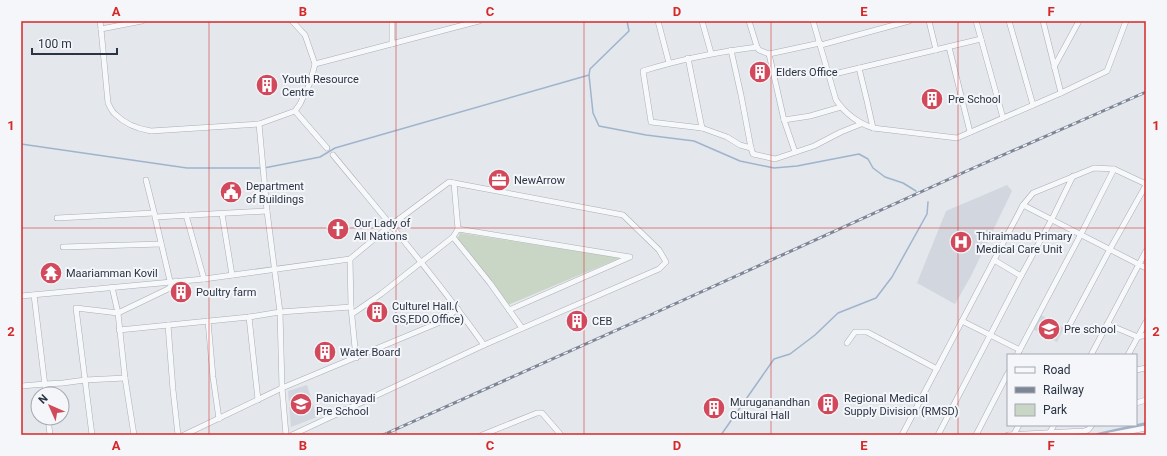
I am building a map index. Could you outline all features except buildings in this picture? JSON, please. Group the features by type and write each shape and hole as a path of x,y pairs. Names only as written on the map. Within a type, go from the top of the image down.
{"street":[{"path":"100,21 108,103 114,114 124,121 142,130 151,131 259,124 295,111 310,83 315,64 305,35 292,21"},
{"path":"101,29 139,21"},
{"path":"392,21 392,44"},
{"path":"315,64 479,21"},
{"path":"658,21 668,63"},
{"path":"702,21 711,53"},
{"path":"749,21 757,47 759,50 769,54 821,44 909,21"},
{"path":"814,21 836,100 841,107 862,124 873,128 957,138 1061,94 1107,71 1126,21"},
{"path":"929,21 936,50"},
{"path":"976,21 1003,118"},
{"path":"1009,21 1033,105"},
{"path":"1043,21 1061,94"},
{"path":"1054,67 1079,21"},
{"path":"830,75 981,38"},
{"path":"750,148 740,145 727,137 702,128 651,122 643,71 668,63 711,53 757,47"},
{"path":"949,47 970,132"},
{"path":"731,50 741,95 750,148 753,154 775,159 814,146 862,124"},
{"path":"769,54 784,120 795,152"},
{"path":"688,58 702,128"},
{"path":"859,68 868,101 873,128"},
{"path":"784,120 810,116 841,107"},
{"path":"295,111 327,148"},
{"path":"259,124 267,211 280,312 282,388 286,435"},
{"path":"333,155 458,309 484,345"},
{"path":"902,435 1023,205 1033,192 1094,168 1114,169 1146,184 1070,324"},
{"path":"962,321 990,335 1018,352 1114,169"},
{"path":"938,435 1052,219 1073,176"},
{"path":"146,180 170,281"},
{"path":"21,296 177,280 204,279 350,259 391,225 450,182 623,215 659,250 666,262 659,269 484,345 292,435"},
{"path":"352,314 381,294 452,237 458,229 454,183"},
{"path":"1023,205 1146,268"},
{"path":"57,218 155,215 186,216 267,211"},
{"path":"222,214 232,275"},
{"path":"186,216 204,279"},
{"path":"458,229 630,256 509,310"},
{"path":"452,237 490,283 522,328"},
{"path":"63,247 161,244"},
{"path":"1092,354 1146,251"},
{"path":"350,259 351,307 356,358"},
{"path":"994,260 1021,276"},
{"path":"92,435 76,308 118,313 168,288 177,280"},
{"path":"112,287 118,313 125,378 134,435"},
{"path":"34,295 45,384"},
{"path":"119,330 249,317 280,312 351,307"},
{"path":"184,435 282,388 438,323 458,309"},
{"path":"249,317 258,400"},
{"path":"208,321 213,377 219,419"},
{"path":"1129,354 1146,322"},
{"path":"1107,324 1138,337 1146,335"},
{"path":"168,325 178,435"},
{"path":"847,343 855,332 867,332 937,369"},
{"path":"976,435 1007,375"},
{"path":"21,386 125,378"},
{"path":"482,435 537,413 542,413 560,435"},
{"path":"1050,432 1053,426"},
{"path":"1110,435 1146,428"},
{"path":"1008,435 1050,432 1088,433"}],"shaded area":[{"name":"Thiraimadu Primary Medical Care Unit","path":"1007,185 1012,191 971,276 955,304 917,283 946,211"},
{"name":"Pre school","path":"1041,315 1064,328 1057,342 1033,329"},
{"name":"Panichayadi Pre School","path":"307,385 317,417 291,427 288,391"}],"green space":[{"path":"460,233 620,258 508,305 457,239"}],"water":[{"path":"1146,422 1146,426 1104,435 1095,435 1097,433 1128,426 1137,426 1137,424"}],"waterway":[{"path":"589,75 590,69 629,31 627,21"},
{"path":"264,168 320,157 335,148 589,75 593,113 599,126 646,135 694,141 740,161 774,168 797,166 859,154 868,159 873,168 885,177 903,183 916,191"},
{"path":"21,144 187,168 261,168"},
{"path":"721,435 774,359 790,354 815,335 838,313 876,298 892,277 927,214 928,202"}],"railway":[{"path":"383,435 969,170 1146,92"}],"place":[{"name":"Elders Office","path":"760,72"},
{"name":"Youth Resource Centre","path":"267,85"},
{"name":"Pre School","path":"932,99"},
{"name":"NewArrow","path":"499,180"},
{"name":"Department of Buildings","path":"231,192"},
{"name":"Our Lady of All Nations","path":"338,229"},
{"name":"Thiraimadu Primary Medical Care Unit","path":"961,242"},
{"name":"Maariamman Kovil","path":"51,273"},
{"name":"Poultry farm","path":"181,292"},
{"name":"Culturel Hall.( GS,EDO.Office)","path":"377,312"},
{"name":"CEB","path":"577,321"},
{"name":"Pre school","path":"1049,329"},
{"name":"Water Board","path":"325,352"},
{"name":"Panichayadi Pre School","path":"301,404"},
{"name":"Regional Medical Supply Division (RMSD)","path":"828,404"},
{"name":"Muruganandhan Cultural Hall","path":"714,408"}]}
